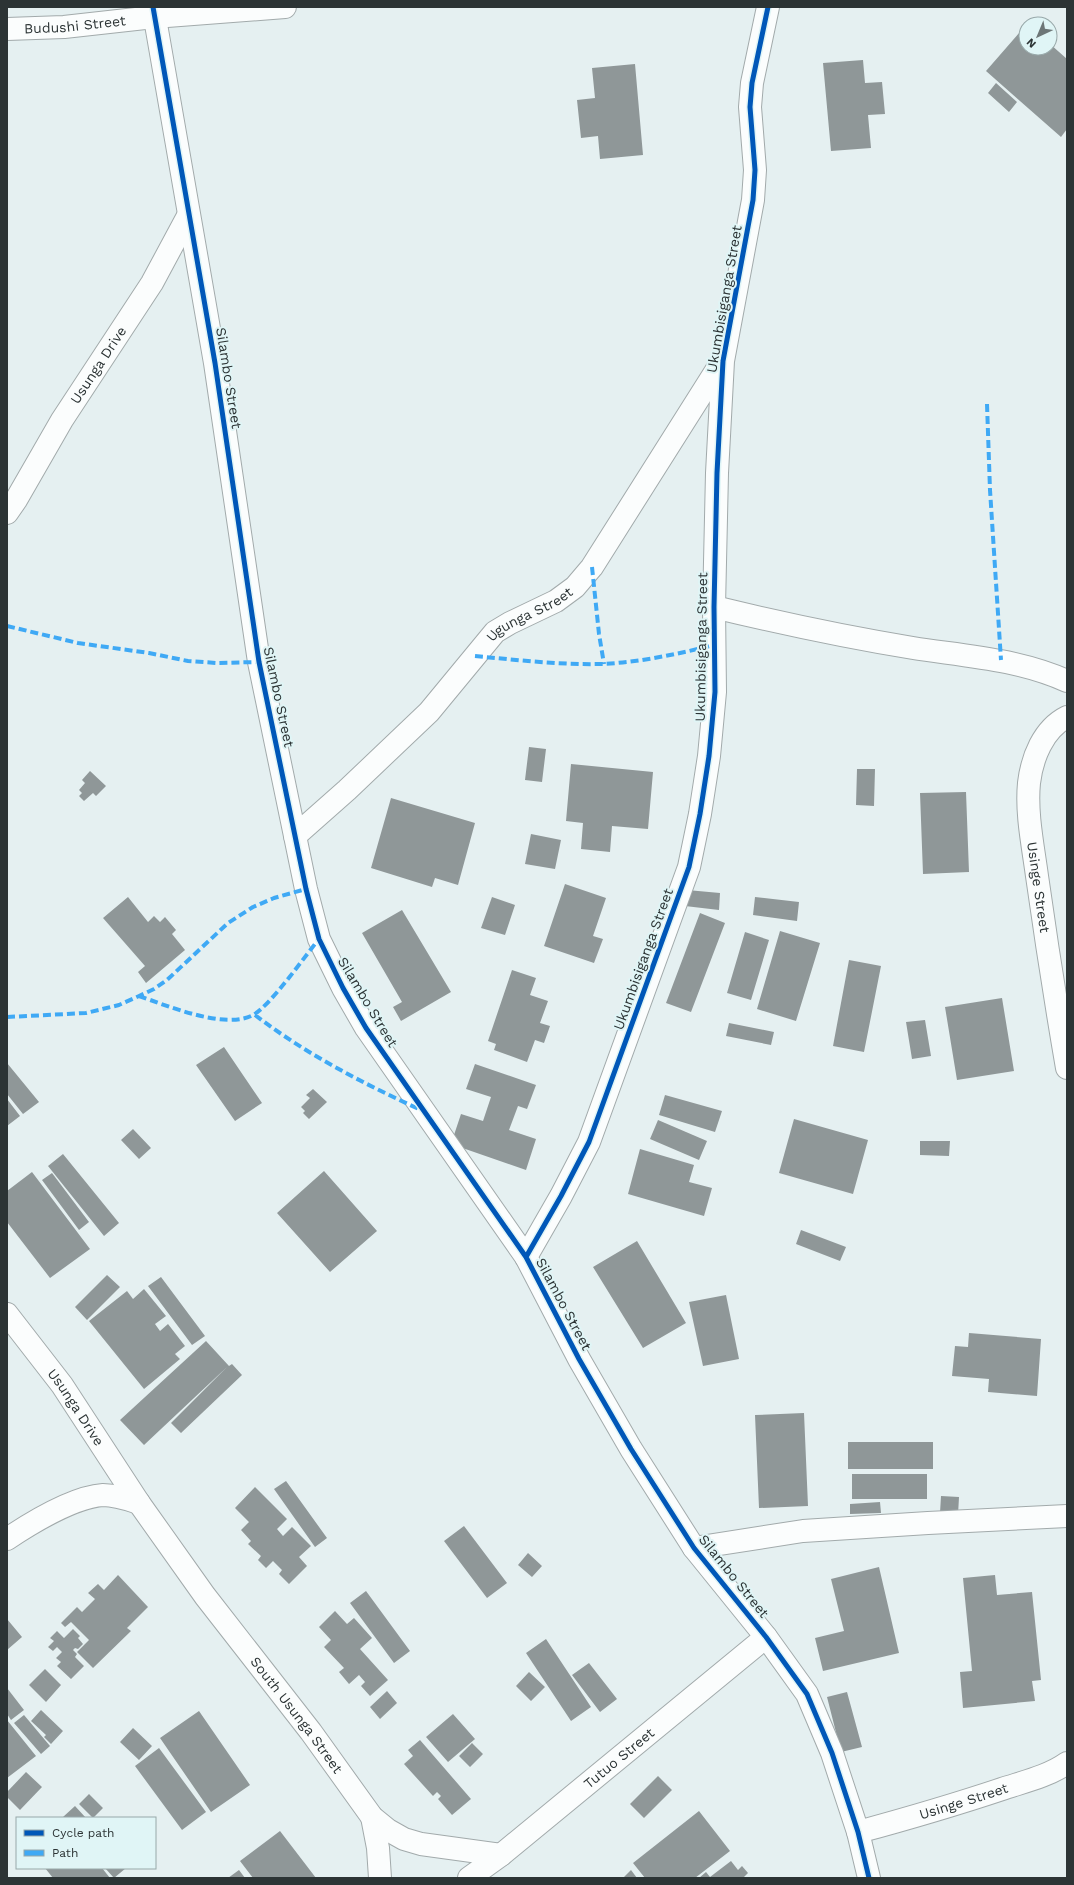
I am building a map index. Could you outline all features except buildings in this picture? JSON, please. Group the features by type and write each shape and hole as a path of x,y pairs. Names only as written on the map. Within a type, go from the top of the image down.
{"street":[{"name":"Budushi Street","path":"7,29 64,27 153,12 286,7"},
{"name":"Ukumbisiganga Street","path":"526,1257 561,1196 589,1142 689,867 700,814 710,749 715,692 714,607 717,473 723,361 753,200 755,170 750,107 752,83 768,7"},
{"name":"Silambo Street","path":"153,12 215,363 258,662 295,836 319,939 343,988 366,1028 526,1257 579,1358 627,1442 694,1548 766,1636 807,1694 832,1753 858,1832 869,1878"},
{"name":"Usunga Drive","path":"7,513 62,420 152,283 188,216"},
{"name":"Ugunga Street","path":"295,836 347,790 430,712 495,632 510,623 556,601 576,587 592,567 723,361"},
{"path":"714,607 787,624 913,648 1001,660 1053,674 1067,681"},
{"name":"Usinge Street","path":"1067,717 1059,721 1054,726 1036,753 1029,783 1029,815 1047,947 1067,1068"},
{"name":"Usunga Drive","path":"7,1314 62,1384 139,1503"},
{"path":"7,1539 53,1512 81,1500 102,1495 119,1496 139,1503"},
{"name":"South Usunga Street","path":"139,1503 205,1596 311,1732 372,1817 388,1830 404,1839 421,1844 501,1855"},
{"path":"694,1548 803,1531 928,1522 1067,1516"},
{"name":"Tutuo Street","path":"469,1878 501,1855 766,1636"},
{"name":"Usinge Street","path":"858,1832 956,1805 1020,1784 1061,1768 1067,1763"},
{"path":"372,1817 378,1848 380,1878"}],"marked path":[{"path":"987,404 990,490 1001,660"},
{"path":"592,567 599,634 604,664"},
{"path":"7,626 78,643 149,653 188,661 217,663 259,662"},
{"path":"475,656 523,661 603,664 659,657 714,645"},
{"path":"7,1017 86,1013 119,1005 154,989 167,980 228,923 253,907 274,898 306,889"},
{"path":"139,996 196,1015 227,1020 241,1019 253,1015 269,1002 319,939"},
{"path":"255,1015 314,1055 377,1089 421,1110"}],"cycle path":[{"path":"153,7 215,363 259,662 306,889 319,939 343,988 366,1028 526,1257 579,1359 631,1449 694,1548 766,1637 807,1694 832,1753 858,1832 869,1878"},
{"path":"526,1257 561,1196 589,1142 689,867 700,814 709,756 715,692 714,607 717,473 723,361 753,200 755,170 750,107 752,83 768,7"}]}
